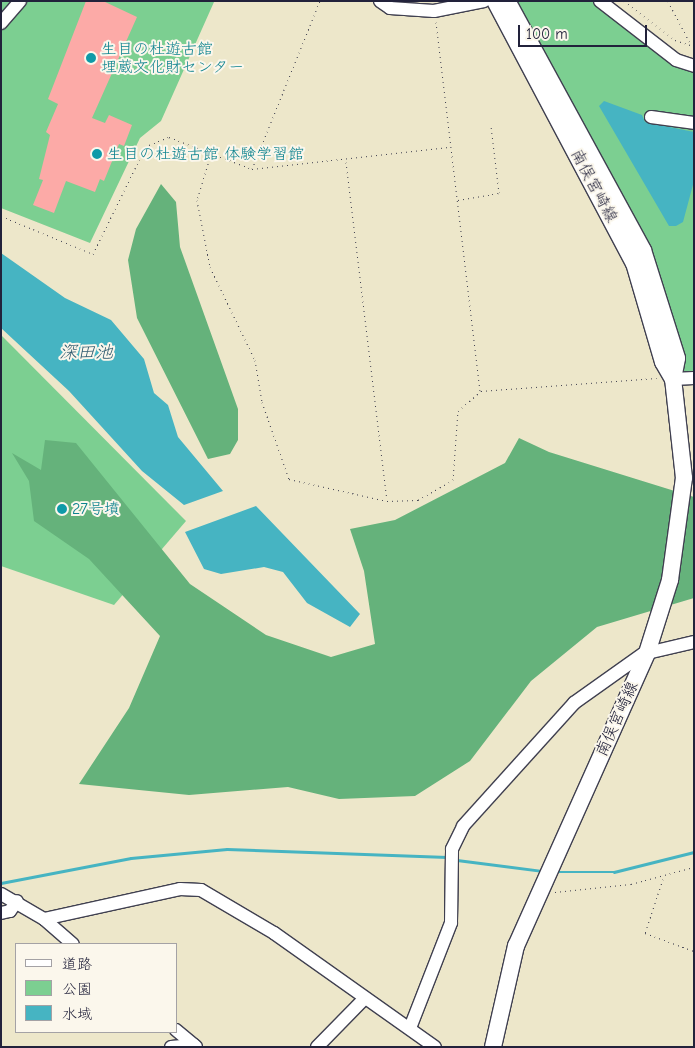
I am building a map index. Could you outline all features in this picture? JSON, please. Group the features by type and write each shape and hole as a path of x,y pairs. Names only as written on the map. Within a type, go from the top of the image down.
{"main road":[{"name":"南俣宮崎線","path":"494,1 634,262 663,362 673,379"},
{"name":"南俣宮崎線","path":"493,1047 504,983 538,892 647,653 670,580 683,487 673,379 677,358 643,250 508,1"}],"street":[{"path":"1,23 20,1"},
{"path":"380,1 390,8 434,11 484,1"},
{"path":"600,1 676,60 694,66"},
{"path":"651,117 681,116 694,123"},
{"path":"673,379 694,378"},
{"path":"410,1028 451,923 452,849 463,826 574,703 647,653 694,642"},
{"path":"44,919 195,889 274,933 435,1047"},
{"path":"1,894 17,901 44,919 72,943"},
{"path":"1,913 10,912 17,901"},
{"path":"317,1047 364,998"},
{"path":"178,1032 195,1046"},
{"path":"171,1047 195,1046"}],"path":[{"path":"252,170 320,1"},
{"path":"624,1 675,40 692,46"},
{"path":"668,1 692,46"},
{"path":"434,11 481,391"},
{"path":"457,201 499,193 491,126"},
{"path":"1,216 93,254 149,145 169,136 252,170 346,161 450,147"},
{"path":"211,154 197,200 210,267 255,360 262,402 284,471 300,484 387,501 418,500 447,487 453,480 458,411 481,391 646,377 673,379"},
{"path":"346,161 387,501"},
{"path":"694,250 694,303"},
{"path":"538,892 663,877 694,867"},
{"path":"663,877 645,933 694,951"}],"green space":[{"path":"1,1 214,2 161,121 140,138 90,243 1,208"},
{"path":"507,1 600,1 694,66 694,378 685,379"},
{"path":"161,184 176,202 180,247 238,409 238,440 230,454 208,459 137,318 128,260 136,229"},
{"path":"1,335 186,521 114,605 1,566"},
{"path":"519,438 549,452 694,497 694,598 597,627 531,681 470,761 415,796 339,799 288,787 189,795 79,784 129,708 160,636 89,559 34,521 29,481 12,453 41,470 45,440 76,443 190,584 266,635 331,657 375,644 364,571 350,529 395,520 505,463"}],"water":[{"path":"604,101 642,115 645,122 694,132 694,181 683,222 676,226 669,226 599,106"},
{"name":"深田池","path":"1,253 65,298 111,320 144,359 154,393 168,405 178,437 223,491 184,505 142,471 69,391 1,328"},
{"path":"256,506 360,614 350,627 307,603 283,572 264,567 221,574 204,569 185,532"}],"building":[{"path":"86,1 103,1 137,17 92,118 105,123 109,115 132,125 124,146 119,144 104,181 100,179 95,192 66,181 54,213 33,205 43,180 39,179 50,135 46,132 58,104 48,99"}],"waterway":[{"path":"1,883 131,858 227,849 447,857"},
{"path":"556,872 614,872 694,852"},
{"path":"457,860 543,871"}],"place":[{"name":"生目の杜遊古館 埋蔵文化財センター","path":"91,58"},
{"name":"生目の杜遊古館 体験学習館","path":"97,154"},
{"name":"27号墳","path":"62,509"}]}
